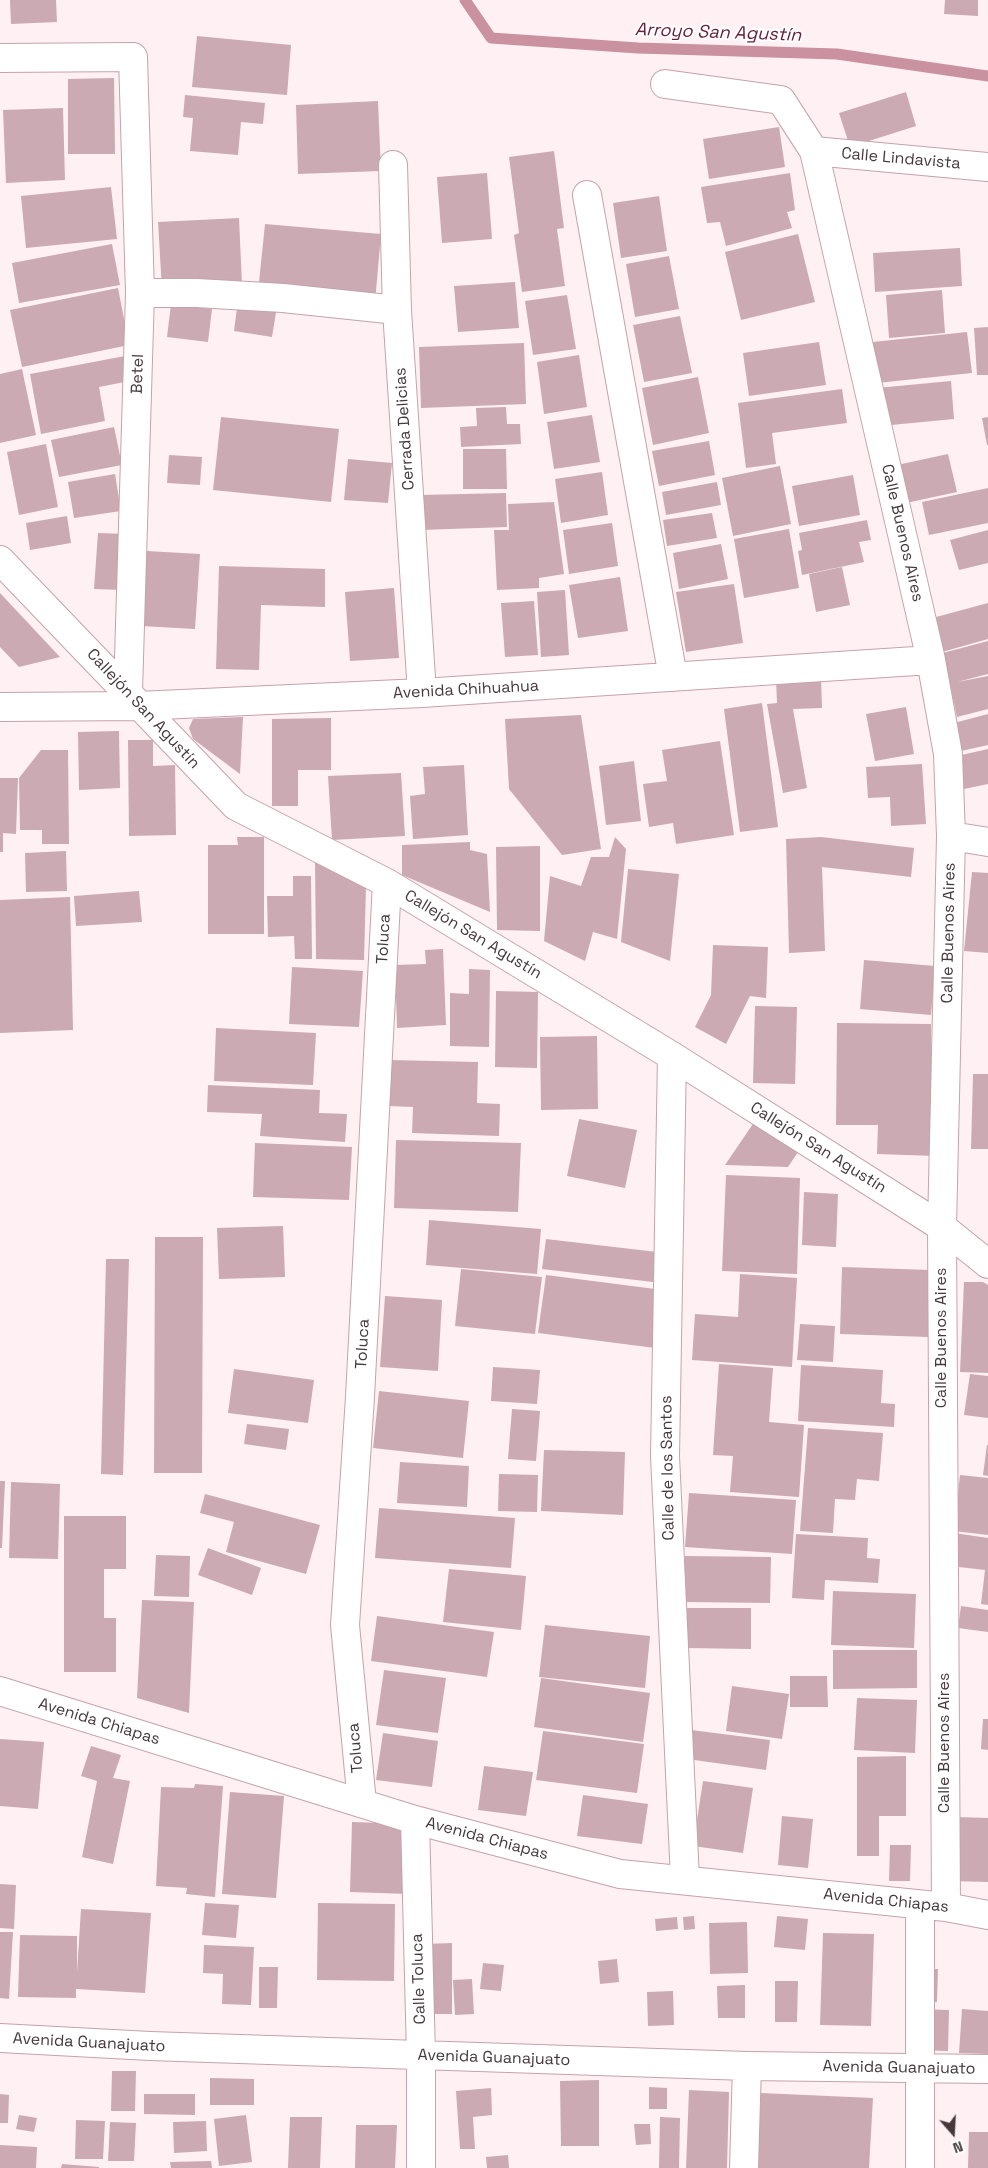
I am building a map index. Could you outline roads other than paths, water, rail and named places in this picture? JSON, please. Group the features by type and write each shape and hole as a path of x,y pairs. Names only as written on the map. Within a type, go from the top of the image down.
{"street":[{"name":"Betel","path":"0,58 133,57 140,293 133,698"},
{"name":"Calle Buenos Aires","path":"665,84 781,100 814,151 931,660 948,754 951,836 942,1227 933,1906 920,2069 920,2168"},
{"name":"Calle Lindavista","path":"814,151 988,167"},
{"name":"Cerrada Delicias","path":"393,165 397,310 422,693"},
{"path":"586,195 673,677"},
{"path":"140,293 197,293 283,298 397,310"},
{"name":"Callejón San Agustín","path":"0,560 236,806 387,883 672,1056 942,1227 988,1264"},
{"name":"Avenida Chihuahua","path":"0,707 133,698 422,693 931,660"},
{"path":"951,836 988,842"},
{"name":"Toluca","path":"362,1803 345,1625 360,1397 387,883"},
{"name":"Calle de los Santos","path":"672,1056 665,1456 685,1879"},
{"name":"Avenida Chiapas","path":"0,1691 415,1820 620,1874 685,1879 933,1906 988,1915"},
{"name":"Calle Toluca","path":"415,1820 421,2056 421,2168"},
{"name":"Avenida Guanajuato","path":"0,2038 150,2046 421,2056 747,2066 988,2069"},
{"path":"744,2168 747,2066"}],"waterway":[{"name":"Arroyo San Agustín","path":"465,0 491,38 638,48 837,54 988,76"}]}
